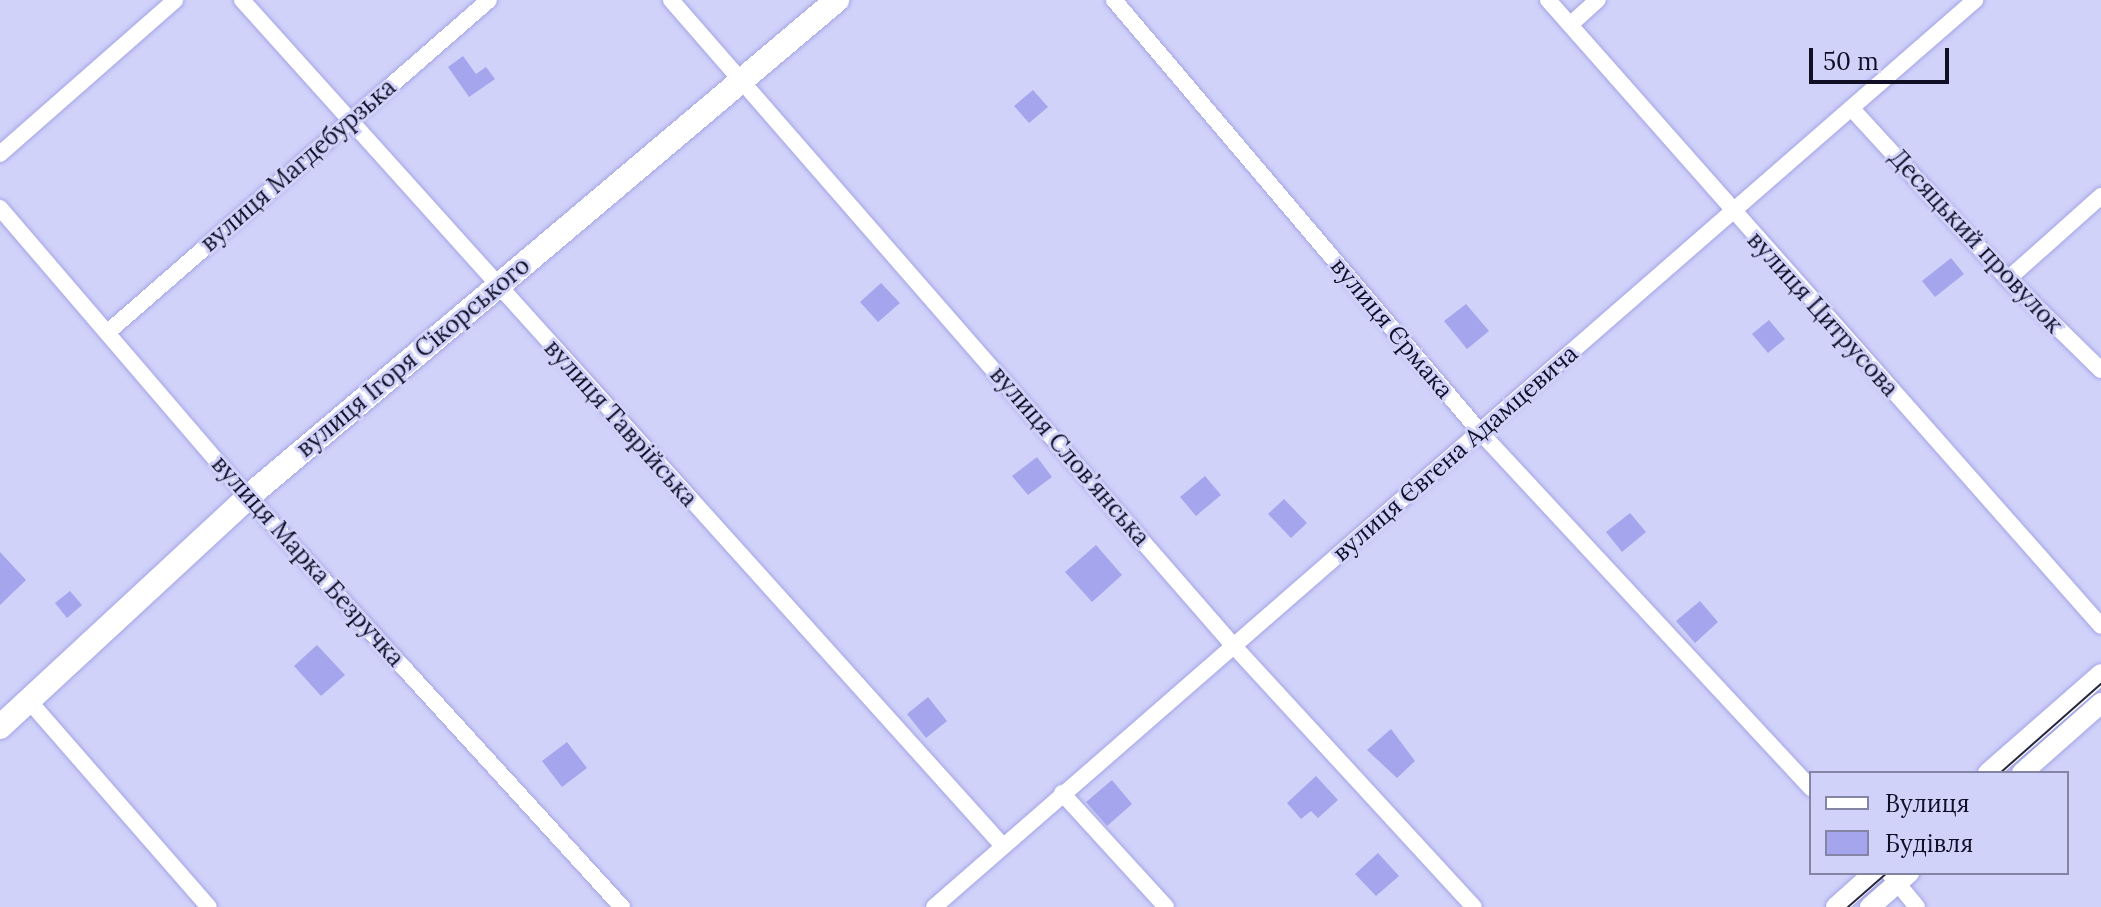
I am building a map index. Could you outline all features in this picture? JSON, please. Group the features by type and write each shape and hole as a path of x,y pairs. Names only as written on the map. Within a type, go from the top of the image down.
{"main road":[{"name":"вулиця Ігоря Сікорського","path":"1,722 30,702 248,497 497,285 745,81 837,0"}],"street":[{"path":"0,154 175,0"},
{"name":"вулиця Таврійська","path":"242,0 1002,845"},
{"name":"вулиця Магдебурзька","path":"108,332 489,0"},
{"name":"вулиця Слов’янська","path":"671,0 745,81 1232,644 1474,907"},
{"name":"вулиця Єрмака","path":"1114,0 1481,433 1809,786"},
{"name":"вулиця Цитрусова","path":"1548,0 1730,211 2101,626"},
{"path":"1571,24 1598,0"},
{"name":"вулиця Євгена Адамцевича","path":"943,904 1002,845 1232,644 1481,433 1730,211 1853,110 1975,0"},
{"name":"Десяцький провулок","path":"1853,110 2008,279 2101,370"},
{"path":"2008,279 2101,196"},
{"name":"вулиця Марка Безручка","path":"0,208 248,497 622,907"},
{"path":"1990,771 2101,674"},
{"path":"30,702 209,907"},
{"path":"2024,771 2101,703"},
{"path":"1062,793 1166,907"},
{"path":"1836,907 1872,875"},
{"path":"1870,907 1899,876 1917,907"}],"building":[{"path":"463,56 476,74 486,67 495,79 469,97 448,67"},
{"path":"1033,90 1048,107 1029,123 1014,106"},
{"path":"1951,258 1964,274 1935,297 1922,281"},
{"path":"881,283 900,303 878,322 860,302"},
{"path":"1466,304 1489,331 1467,349 1444,321"},
{"path":"1769,320 1785,339 1768,353 1752,334"},
{"path":"1037,457 1052,477 1028,495 1012,476"},
{"path":"1205,476 1221,495 1196,516 1180,497"},
{"path":"1284,499 1307,523 1291,538 1268,514"},
{"path":"1630,513 1646,532 1622,552 1606,532"},
{"path":"1096,545 1122,575 1092,602 1065,572"},
{"path":"0,552 26,580 0,605"},
{"path":"70,591 82,605 67,618 55,603"},
{"path":"1700,601 1718,622 1695,643 1676,621"},
{"path":"317,645 345,675 321,696 294,666"},
{"path":"928,697 947,721 926,738 907,714"},
{"path":"1391,729 1415,761 1397,778 1367,750"},
{"path":"567,742 587,768 562,787 542,761"},
{"path":"1316,776 1338,800 1318,818 1311,811 1301,819 1287,803"},
{"path":"1112,780 1132,804 1107,826 1086,802"},
{"path":"1378,853 1399,876 1376,896 1355,874"}],"tram line":[{"path":"2002,771 2101,684"},
{"path":"1848,907 1885,875"}]}
